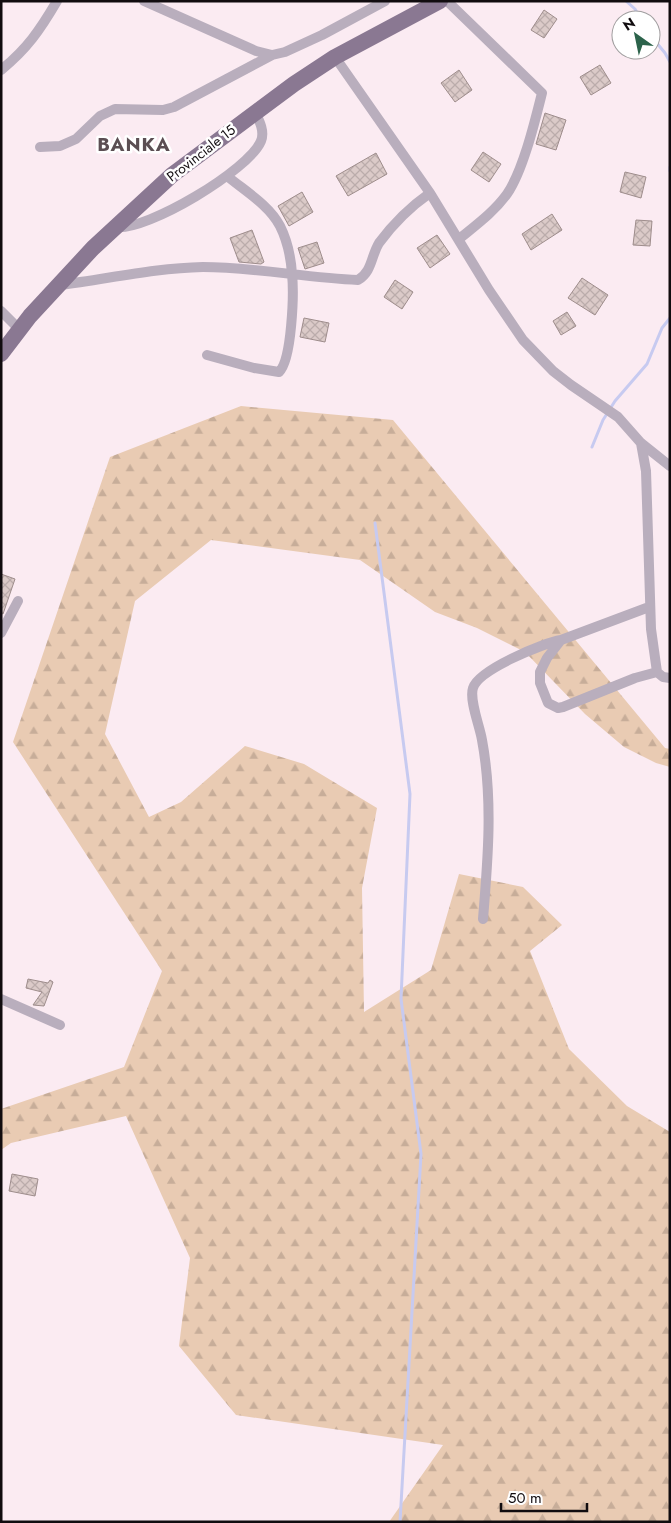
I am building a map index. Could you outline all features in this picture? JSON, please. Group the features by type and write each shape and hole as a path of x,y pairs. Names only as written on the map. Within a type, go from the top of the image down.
{"main road":[{"name":"Provinciale 15","path":"1,354 19,329 93,248 172,175 294,84 430,3"}],"street":[{"path":"1,70 20,54 40,29 57,1"},
{"path":"144,1 256,52 272,55"},
{"path":"40,146 60,146 76,139 100,116 116,109 163,110 174,107 272,55 285,52 322,35 385,1"},
{"path":"447,1 542,92 528,143 513,185 497,206 459,239"},
{"path":"335,58 430,193 489,290 523,340 553,371 618,417 641,443 670,466"},
{"path":"115,227 122,228 145,222 177,206 227,176 256,150 262,139 261,124 255,112"},
{"path":"207,355 268,371 279,372 282,369 287,352 291,328 292,274 287,246 280,226 268,209 227,176"},
{"path":"59,285 134,273 203,267 358,280 365,276 378,245 407,211 430,193"},
{"path":"1,310 19,329"},
{"path":"641,443 646,471 649,607 657,672 663,677 670,678"},
{"path":"1,633 18,601"},
{"path":"483,918 489,843 489,808 482,741 472,695 473,686 497,667 548,642 561,640 649,607"},
{"path":"561,640 547,658 540,672 540,683 544,697 558,708 563,708 635,678 657,672"},
{"path":"1,999 60,1025"}],"green space":[{"path":"241,406 393,420 665,748 670,749 670,767 656,763 624,747 585,714 525,652 477,628 435,612 360,560 211,540 135,601 105,734 149,817 181,802 245,746 304,764 377,808 362,888 364,1012 431,970 459,874 523,887 562,925 530,951 569,1049 627,1106 670,1132 670,1522 389,1522 443,1445 236,1415 179,1346 190,1258 126,1116 11,1143 1,1150 1,1109 124,1067 162,971 13,742 110,457"}],"building":[{"path":"544,10 557,19 544,38 531,30"},
{"path":"600,65 611,83 591,95 580,77"},
{"path":"459,70 472,90 455,102 441,83"},
{"path":"545,113 566,120 556,150 536,144"},
{"path":"483,152 501,164 489,182 471,170"},
{"path":"376,153 387,174 348,196 336,176"},
{"path":"625,172 646,177 641,198 620,192"},
{"path":"302,192 313,212 289,226 278,206"},
{"path":"552,214 562,230 531,250 522,234"},
{"path":"636,220 652,221 650,246 633,245"},
{"path":"252,230 264,262 261,264 239,262 230,238"},
{"path":"437,235 450,254 430,268 417,248"},
{"path":"317,242 324,263 305,269 298,248"},
{"path":"582,278 608,295 595,315 568,298"},
{"path":"395,280 413,292 402,309 384,297"},
{"path":"567,312 576,326 561,335 553,321"},
{"path":"304,318 329,323 325,342 300,337"},
{"path":"1,574 15,579 3,614 1,613"},
{"path":"28,979 48,983 50,980 53,982 44,1006 33,1005 42,992 26,988"},
{"path":"12,1174 38,1179 35,1196 9,1191"}],"waterway":[{"path":"626,1 636,10"},
{"path":"661,48 670,62"},
{"path":"592,447 603,420 615,401 647,364 662,328 670,318"},
{"path":"375,523 410,794 401,999 421,1154 400,1522"}],"district":[{"name":"BANKA","path":"134,144"}]}
